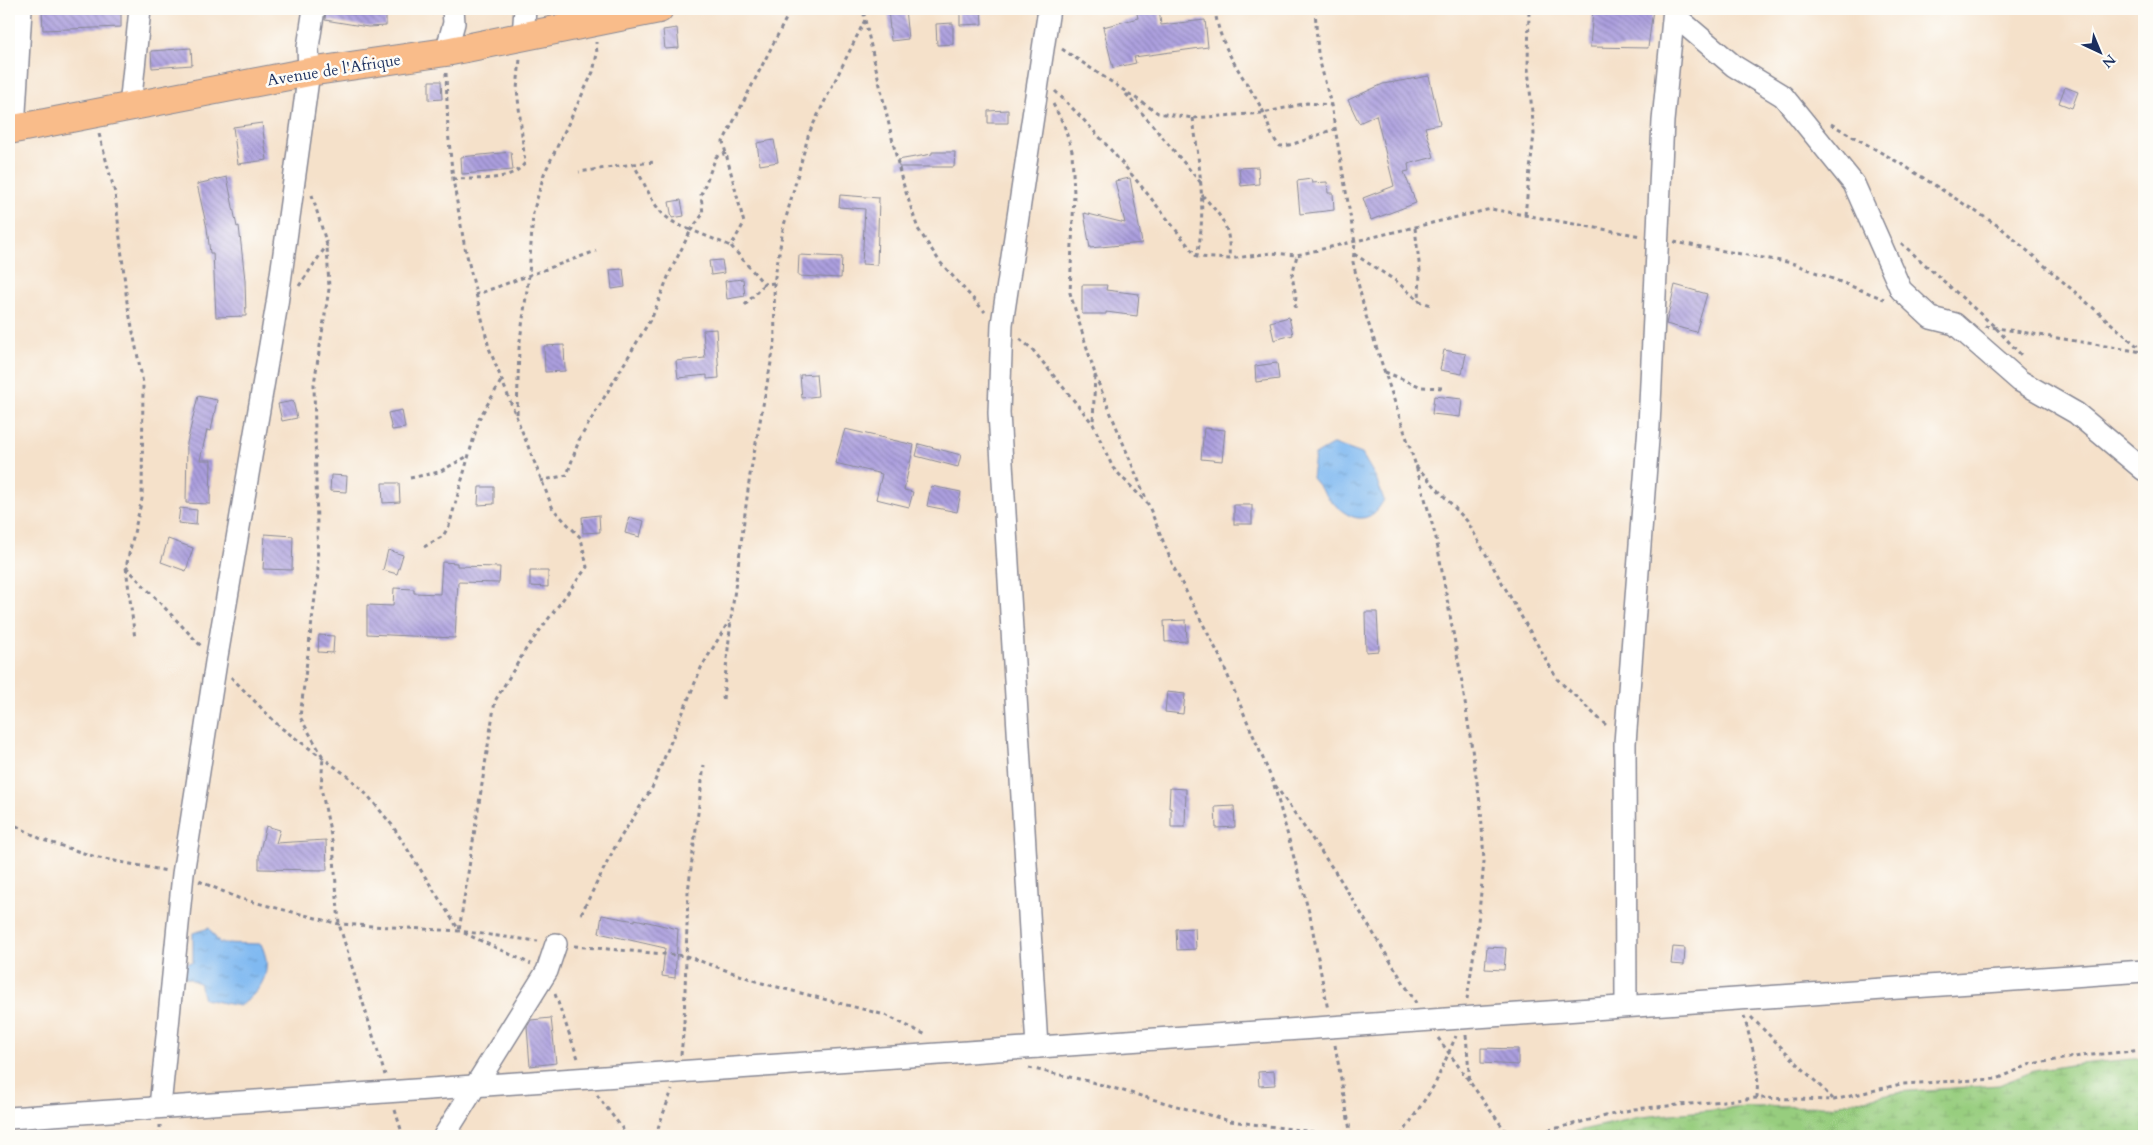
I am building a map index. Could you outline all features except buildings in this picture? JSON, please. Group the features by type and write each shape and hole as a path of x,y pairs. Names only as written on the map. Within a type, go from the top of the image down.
{"main road":[{"name":"Avenue de l'Afrique","path":"11,130 309,72 446,52 523,36 593,15 659,9"}],"street":[{"path":"11,130 21,9"},
{"path":"130,107 140,9"},
{"path":"160,1107 183,874 216,662 277,304 309,72 308,47 314,9"},
{"path":"446,52 454,23 452,9"},
{"path":"523,36 525,9"},
{"path":"1037,1047 999,413 1002,324 1049,9"},
{"path":"1674,12 1734,66 1783,96 1854,184 1901,290 1931,318 1955,324 2020,381 2076,413 2144,470"},
{"path":"1626,1006 1625,744 1649,426 1662,121 1674,12"},
{"path":"444,1136 478,1086 547,972 556,944"},
{"path":"9,1118 2144,971"}],"path":[{"path":"731,246 744,223 723,142 791,9"},
{"path":"863,9 901,177 918,229 940,262 964,291 984,311 1032,349 1093,424 1114,468 1148,504"},
{"path":"1215,9 1224,46 1263,112 1272,138 1280,146 1292,145 1309,136 1335,129"},
{"path":"1315,9 1318,54 1331,105 1355,243 1353,262 1366,316 1416,466 1436,538 1461,676 1481,809 1484,862 1477,932 1465,1018 1470,1084"},
{"path":"1525,215 1534,134 1528,68 1529,9"},
{"path":"517,416 519,348 529,274 533,213 544,174 593,72 597,54 593,15"},
{"path":"724,699 731,618 750,475 775,341 774,283 783,229 809,133 865,20"},
{"path":"453,179 507,176 519,171 525,163 516,89 523,36"},
{"path":"1045,37 1124,92 1158,113 1193,118 1263,112 1307,103 1331,105"},
{"path":"446,52 448,131 453,179 464,243 489,348 517,416 540,481 553,509 582,538 587,568 526,649 495,702 459,931"},
{"path":"1038,75 1082,118 1131,172 1197,257 1230,259 1271,253 1297,255 1355,243"},
{"path":"1038,75 1064,125 1072,152 1074,194 1070,293 1095,374 1174,568 1219,655 1273,782 1310,916 1351,1136"},
{"path":"1124,92 1201,183"},
{"path":"94,114 115,193 127,302 143,383 142,499 126,567 134,639"},
{"path":"1193,118 1201,183 1202,232 1197,257"},
{"path":"1830,124 1903,165 2000,227 2144,352"},
{"path":"540,481 567,475 579,440 653,315 670,272 691,230 703,214 701,195 716,156 726,153"},
{"path":"579,172 655,162"},
{"path":"632,164 643,180 658,210 676,225 731,246 764,284"},
{"path":"310,189 327,245 329,289 314,384 318,573 300,717 323,757 321,788 333,845 339,924 403,1136"},
{"path":"1201,194 1221,216 1229,232 1230,259"},
{"path":"1415,228 1420,271 1419,301"},
{"path":"1895,238 1995,327 2029,363"},
{"path":"277,304 300,286 327,245"},
{"path":"476,295 596,251"},
{"path":"1354,254 1396,281 1419,301 1431,306"},
{"path":"1295,308 1296,296 1292,276 1297,255"},
{"path":"745,305 764,284 774,283"},
{"path":"1955,324 1995,327 2144,352"},
{"path":"1384,372 1422,387 1442,388"},
{"path":"1093,424 1095,374"},
{"path":"424,546 443,536 449,526 479,419 501,380"},
{"path":"410,478 439,472 469,456"},
{"path":"1416,466 1467,521 1558,679 1625,744"},
{"path":"126,567 280,727 349,777 392,825 459,931 547,972 585,1078 628,1136"},
{"path":"581,914 616,843 652,788 701,668 731,618"},
{"path":"655,1136 679,1071 684,1024 688,892 704,764"},
{"path":"1273,782 1340,879 1448,1054 1509,1136"},
{"path":"9,822 43,840 99,858 183,874 238,898 339,924 459,931 556,944 686,956 762,983 885,1015 927,1036"},
{"path":"1757,1098 1758,1069 1742,1008 1834,1100"},
{"path":"1401,1136 1435,1084 1465,1018"},
{"path":"1525,1136 1634,1109 1757,1098 1834,1100 1901,1084 1997,1080 2031,1064 2081,1056 2144,1050"},
{"path":"1025,1067 1088,1080 1230,1121 1344,1136"}],"green space":[{"path":"2144,1058 2144,1136 1555,1136 1640,1117 1746,1107 1831,1106 1897,1092 1999,1085 2034,1071 2070,1065"}],"water":[{"path":"1334,444 1362,454 1376,478 1384,500 1374,513 1365,518 1356,518 1339,508 1312,478 1315,455"},
{"path":"209,928 219,943 261,944 265,954 266,972 264,979 254,994 239,1006 204,999 199,983 185,977 182,964 193,962 193,933"}]}
